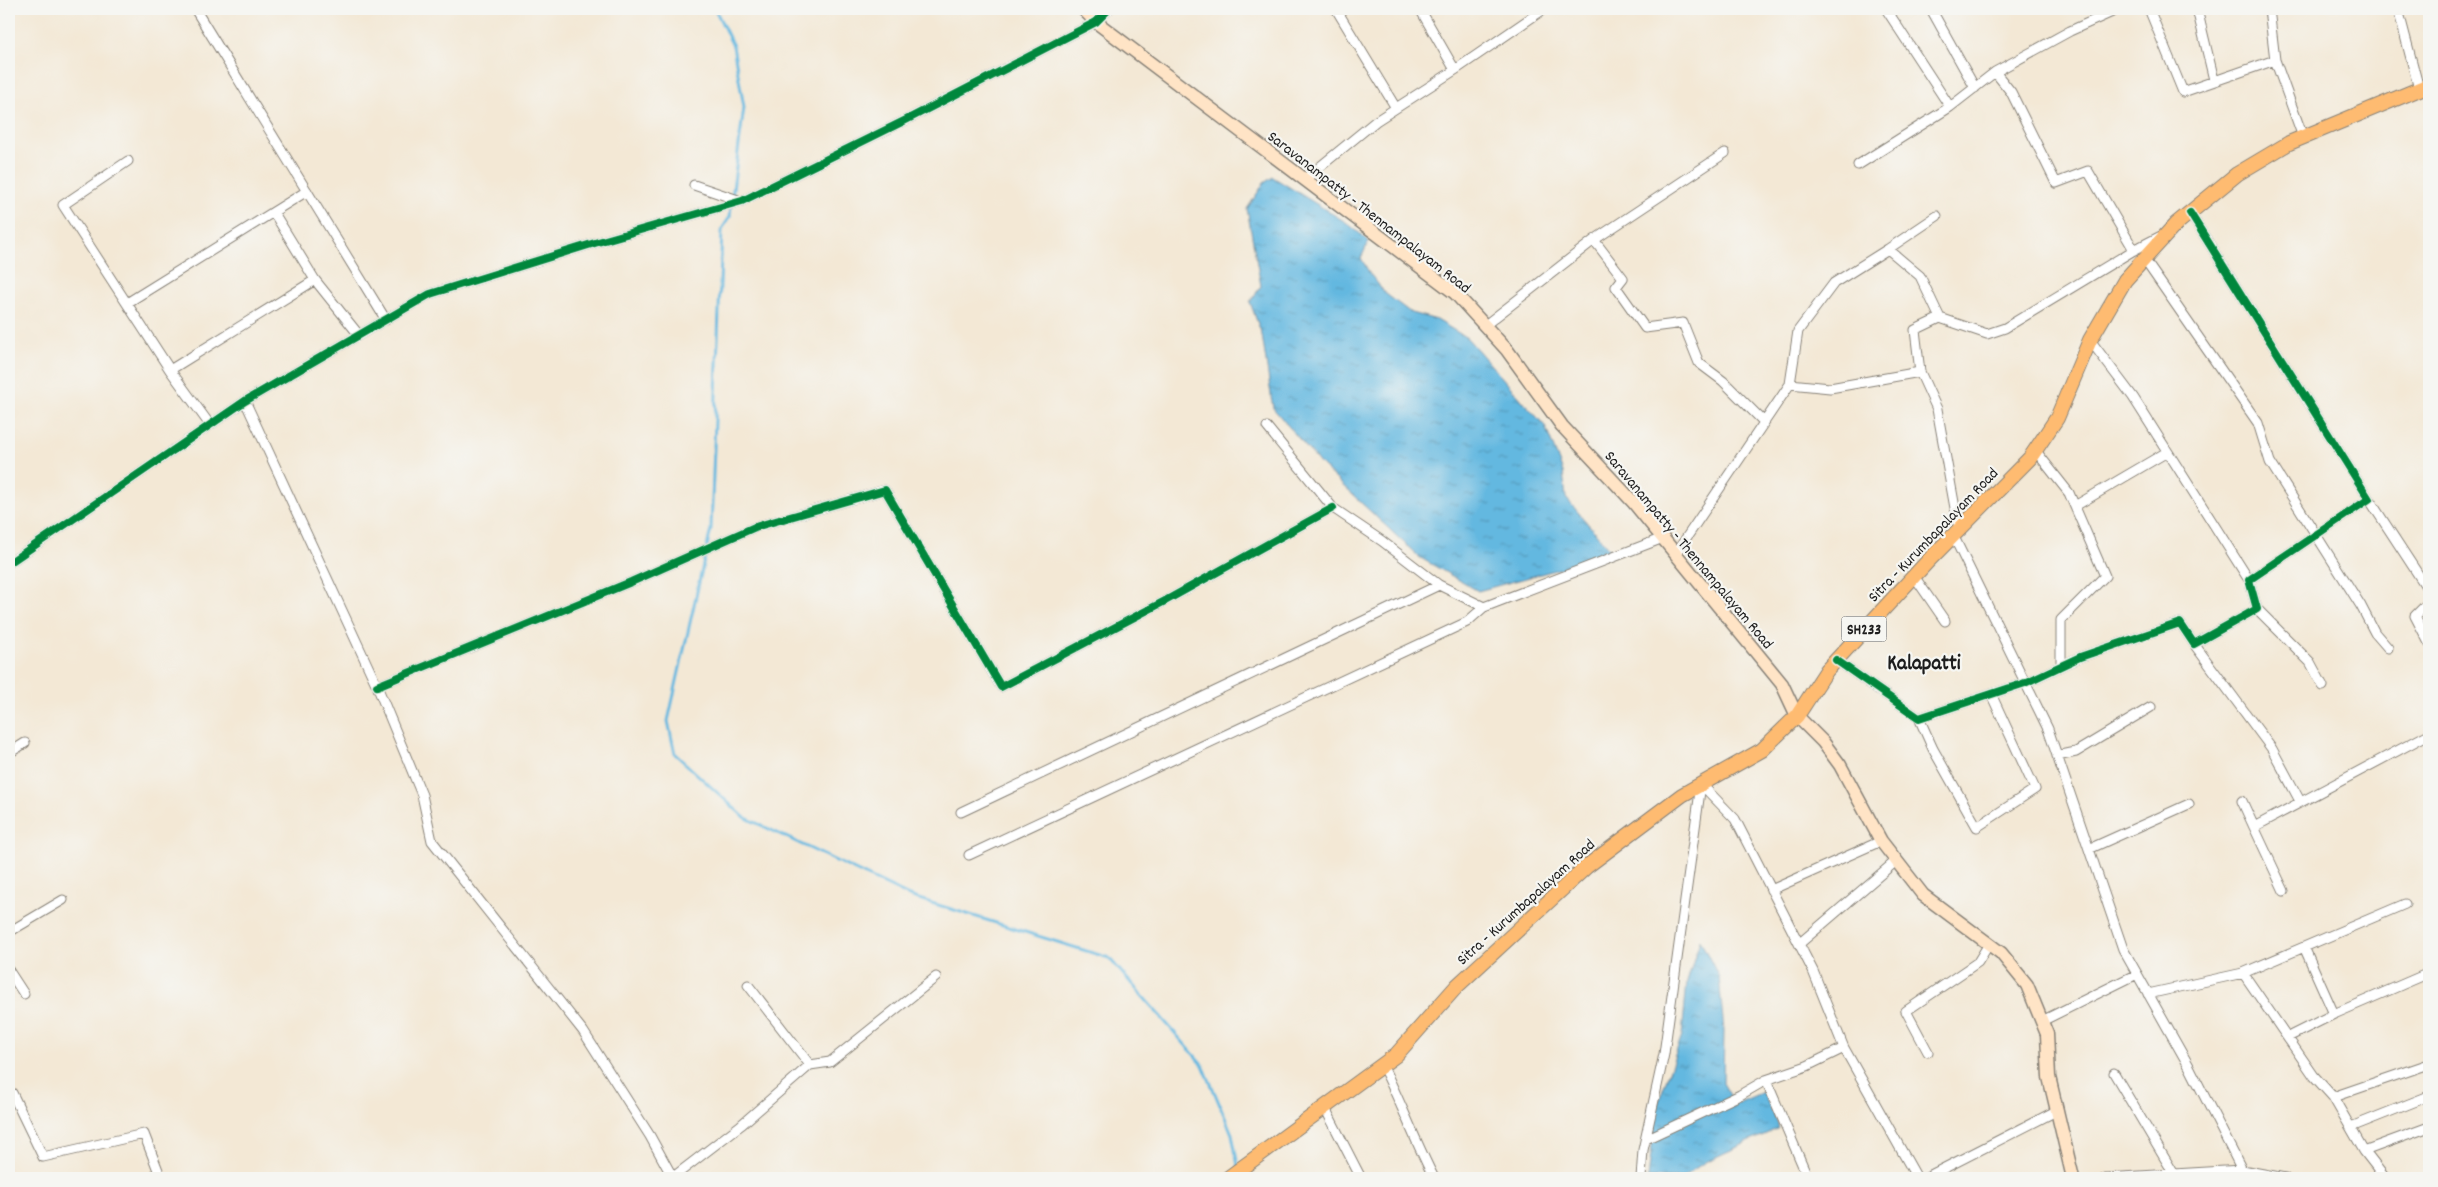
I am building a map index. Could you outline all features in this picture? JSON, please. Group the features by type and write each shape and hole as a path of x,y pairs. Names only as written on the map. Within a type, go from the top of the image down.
{"main road":[{"name":"Saravanampatty - Thennampalayam Road","path":"1083,9 1096,22 1455,293 1507,350 1562,426 1634,503 1782,684 1797,716 1823,742 1840,765 1881,841 1922,896 2000,953 2027,985 2047,1034 2049,1077 2072,1178"},
{"name":"Sitra - Kurumbapalayam Road","path":"1228,1178 1396,1055 1457,986 1586,867 1682,795 1762,750 1797,716 1826,670 1956,532 2030,458 2057,418 2090,340 2125,280 2169,232 2237,174 2303,137 2424,87"}],"street":[{"path":"195,9 386,320"},
{"path":"9,563 245,400 430,294 598,242 741,201 906,120 1096,22 1109,9"},
{"path":"1336,9 1396,108"},
{"path":"1420,9 1455,70"},
{"path":"1305,179 1376,121 1544,9"},
{"path":"1886,9 1950,107"},
{"path":"1930,9 1974,88"},
{"path":"1858,165 1950,107 1996,72 2070,31 2118,9"},
{"path":"2149,9 2183,92 2275,60"},
{"path":"2197,9 2214,80"},
{"path":"2269,9 2275,60 2303,137"},
{"path":"2398,9 2424,87"},
{"path":"1996,72 2011,92 2056,183 2088,171 2134,250"},
{"path":"1484,326 1594,240 1725,153"},
{"path":"128,160 63,205 170,370 210,425"},
{"path":"694,185 741,201"},
{"path":"127,303 307,191"},
{"path":"274,213 315,280 359,335"},
{"path":"2190,213 2369,499 2429,591"},
{"path":"1676,553 1790,384 1798,331 1834,283 1937,216"},
{"path":"2169,232 2134,250 2005,328 1987,334 1940,318 1915,330 1920,372 1937,410 1956,532 2048,729 2123,949 2189,1066 2242,1170"},
{"path":"1594,240 1623,278 1616,287 1645,328 1684,323 1700,363 1723,381 1764,422"},
{"path":"1888,249 1920,276 1940,318"},
{"path":"2144,259 2258,424 2263,445 2270,462 2375,633 2388,648"},
{"path":"170,370 315,280"},
{"path":"2090,340 2133,397 2250,580 2257,609 2310,662 2323,686"},
{"path":"1790,384 1830,388 1920,372"},
{"path":"245,400 377,686 422,795 432,841 583,1031 650,1136 672,1178 741,1126 810,1065 830,1062 936,977"},
{"path":"1267,426 1333,508 1382,541 1439,585 1484,607"},
{"path":"2036,450 2069,493 2105,576 2061,620 2061,666"},
{"path":"2075,506 2167,452"},
{"path":"377,686 755,528 885,490 1001,687 1165,601 1333,508"},
{"path":"2250,580 2369,499"},
{"path":"968,855 1467,622 1484,607 1663,538"},
{"path":"1914,576 1945,620"},
{"path":"962,812 1439,585"},
{"path":"2429,602 2416,616 2429,643"},
{"path":"2194,644 2257,609"},
{"path":"1919,718 2025,683 2080,657 2180,622 2194,644 2272,749 2300,801"},
{"path":"1836,660 1919,718 1977,827 2035,789 1991,694"},
{"path":"2057,756 2076,752 2151,707"},
{"path":"2254,827 2429,734"},
{"path":"9,752 25,743"},
{"path":"1701,784 1735,819 1813,971 1844,1048 1917,1178"},
{"path":"1641,1178 1646,1138 1664,1054 1701,784"},
{"path":"2242,801 2284,890"},
{"path":"2089,849 2189,804"},
{"path":"1771,890 1881,841"},
{"path":"1799,944 1896,861"},
{"path":"9,932 63,900"},
{"path":"2148,994 2242,973 2405,904"},
{"path":"1928,1052 1906,1011 1978,962 1989,944"},
{"path":"2304,947 2334,1014"},
{"path":"9,972 24,994"},
{"path":"2242,973 2314,1076 2333,1097 2364,1151 2385,1178"},
{"path":"2288,1038 2334,1014 2429,973"},
{"path":"2042,1021 2138,974"},
{"path":"748,986 810,1065"},
{"path":"1646,1138 1740,1095 1766,1080 1807,1066 1844,1048"},
{"path":"2333,1097 2429,1064"},
{"path":"1382,1065 1397,1095 1418,1148 1434,1178"},
{"path":"2114,1073 2174,1174"},
{"path":"1766,1080 1808,1178"},
{"path":"12,1093 43,1157 144,1134 161,1178"},
{"path":"2351,1128 2429,1096"},
{"path":"1325,1108 1361,1178"},
{"path":"1925,1178 2056,1111"},
{"path":"2364,1151 2429,1127"},
{"path":"2105,1178 2242,1170 2285,1178"}],"water":[{"path":"1273,177 1347,223 1369,241 1361,258 1370,274 1386,294 1411,313 1437,320 1467,338 1545,426 1563,472 1566,498 1610,550 1559,569 1478,591 1419,557 1322,466 1273,408 1262,335 1250,302 1261,286 1247,209 1264,183"},
{"path":"1700,940 1719,977 1724,1031 1723,1083 1735,1104 1763,1092 1779,1128 1705,1162 1681,1178 1648,1178 1657,1106 1682,1035 1687,982"}],"waterway":[{"path":"715,9 733,46 744,107 732,197"},
{"path":"731,206 730,217 722,229 711,529 668,721 675,754 744,817 909,896 1109,958 1203,1065 1232,1134 1238,1166"}],"cycle path":[{"path":"9,563 245,401 430,294 598,242 742,201 906,120 1096,22 1109,9"},
{"path":"1836,660 1919,718 2025,683 2080,657 2180,623 2194,644 2257,609 2249,580 2369,499 2190,213"},
{"path":"377,686 631,582 755,527 885,490 1001,687 1165,601 1333,508"}],"district":[{"name":"Kalapatti","path":"1924,662"}]}
